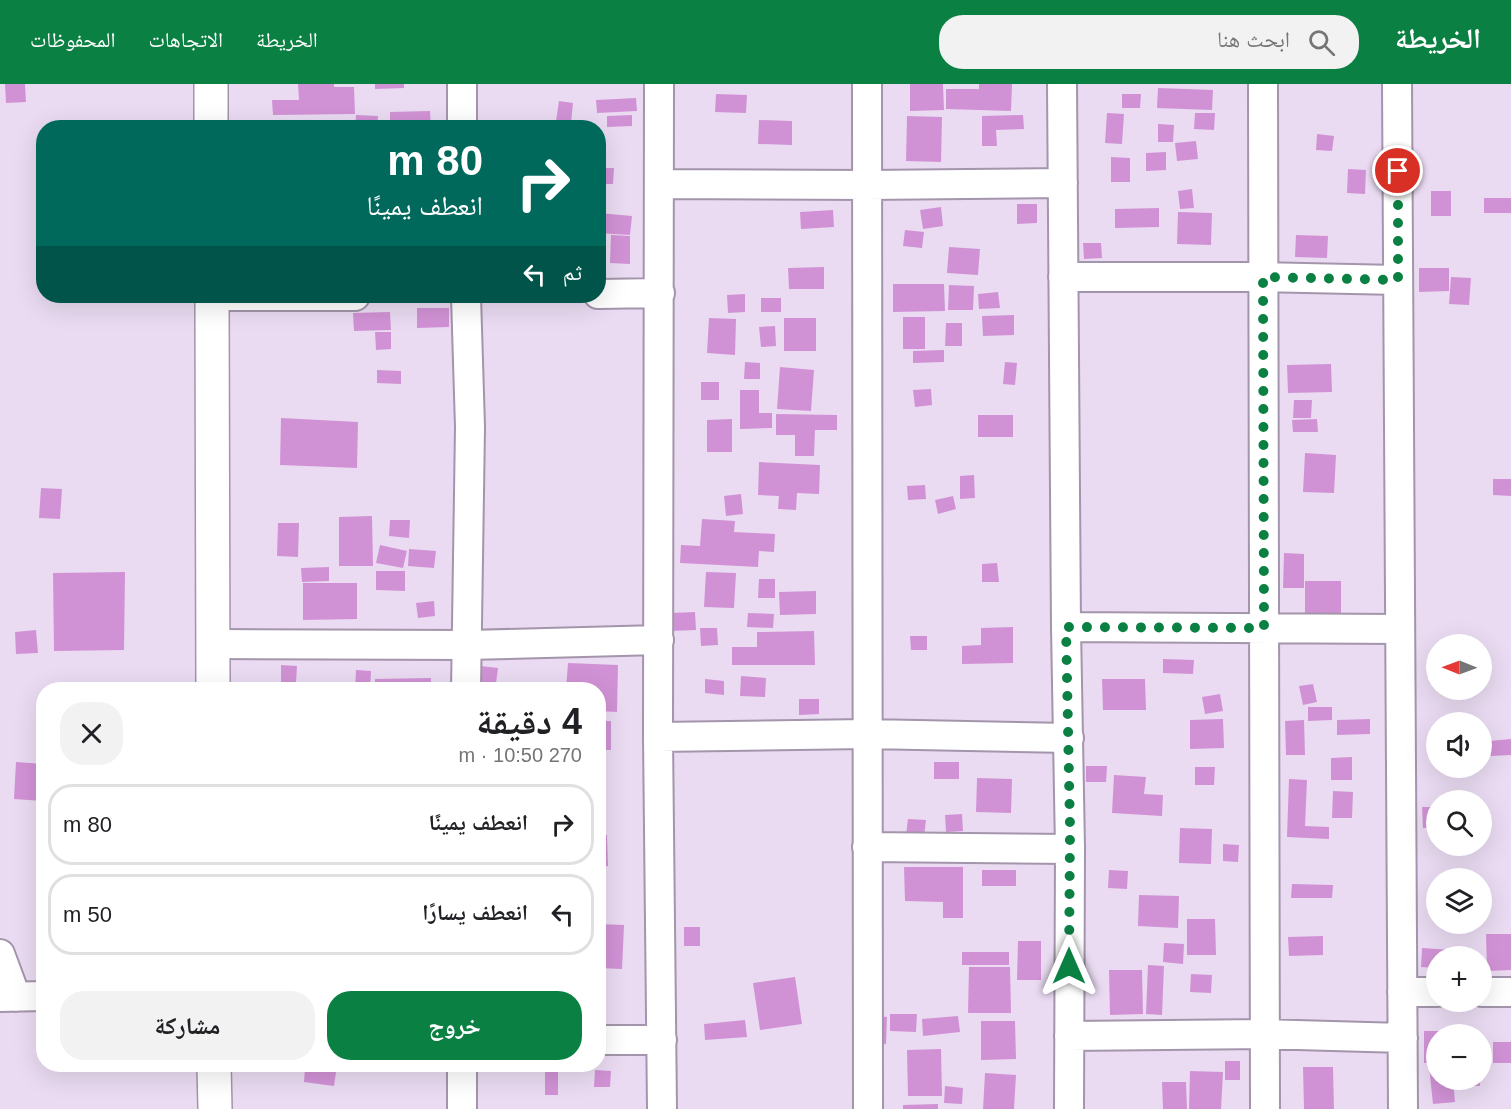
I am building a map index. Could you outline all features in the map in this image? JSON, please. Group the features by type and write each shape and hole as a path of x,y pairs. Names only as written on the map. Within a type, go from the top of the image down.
{"main road":[{"path":"211,84 211,120"},
{"path":"212,303 213,682"},
{"path":"214,1072 215,1109"}],"street":[{"path":"462,84 462,120"},
{"path":"659,84 658,736 662,1109"},
{"path":"867,84 868,1109"},
{"path":"1062,84 1070,849 1069,1109"},
{"path":"1263,84 1265,1109"},
{"path":"1398,84 1403,1109"},
{"path":"659,184 1063,183"},
{"path":"1063,277 1398,280"},
{"path":"606,294 660,293"},
{"path":"466,303 470,427 466,682"},
{"path":"1066,627 1400,628"},
{"path":"213,644 467,645 659,640"},
{"path":"658,736 867,734 1069,738"},
{"path":"867,847 1070,849"},
{"path":"0,954 20,996"},
{"path":"1402,992 1426,992"},
{"path":"1492,992 1511,992"},
{"path":"1069,1036 1265,1034 1403,1038"},
{"path":"606,1040 662,1040"},
{"path":"462,1072 462,1109"}],"building":[{"path":"5,84 25,84 26,102 6,103"},
{"path":"298,84 334,84 334,87 354,87 355,114 273,115 272,100 299,100"},
{"path":"375,84 404,84 404,88 375,89"},
{"path":"910,84 943,84 944,110 910,111"},
{"path":"979,84 1012,84 1011,111 946,109 946,89 979,89"},
{"path":"1158,88 1213,90 1212,110 1157,108"},
{"path":"716,94 747,95 746,113 715,112"},
{"path":"1122,94 1141,94 1140,108 1122,108"},
{"path":"636,98 637,111 597,113 596,100"},
{"path":"559,101 573,103 571,120 556,120"},
{"path":"430,111 431,120 390,120 390,112"},
{"path":"1107,113 1124,114 1122,144 1105,143"},
{"path":"1195,113 1215,113 1214,130 1194,129"},
{"path":"356,115 378,116 378,120 356,120"},
{"path":"632,115 632,126 607,127 607,116"},
{"path":"1023,115 1024,129 996,130 997,146 982,146 982,116"},
{"path":"907,116 942,117 941,162 906,161"},
{"path":"759,120 792,121 792,145 758,144"},
{"path":"1158,124 1174,125 1173,142 1158,142"},
{"path":"1317,134 1334,136 1332,151 1316,150"},
{"path":"1196,141 1198,159 1177,161 1175,143"},
{"path":"1166,152 1166,170 1146,171 1146,153"},
{"path":"1111,157 1130,158 1130,182 1111,182"},
{"path":"606,168 614,168 613,184 606,184"},
{"path":"1348,169 1366,170 1365,194 1347,193"},
{"path":"1192,189 1194,208 1180,209 1178,191"},
{"path":"1431,191 1451,191 1451,216 1431,216"},
{"path":"1484,198 1511,198 1511,213 1484,213"},
{"path":"1017,204 1037,204 1037,223 1017,224"},
{"path":"941,207 943,226 923,229 920,210"},
{"path":"1159,208 1159,227 1115,228 1115,209"},
{"path":"833,210 834,227 801,229 800,212"},
{"path":"1178,212 1212,213 1211,245 1177,244"},
{"path":"606,214 632,216 630,235 606,234"},
{"path":"905,230 924,232 922,248 903,246"},
{"path":"611,235 630,236 630,264 610,263"},
{"path":"1296,235 1328,236 1327,258 1295,257"},
{"path":"1083,243 1101,243 1102,258 1084,259"},
{"path":"949,247 980,249 978,275 947,273"},
{"path":"824,267 824,289 789,289 788,268"},
{"path":"1419,268 1449,268 1449,291 1419,292"},
{"path":"1451,277 1471,278 1469,305 1449,304"},
{"path":"893,284 944,284 945,311 893,312"},
{"path":"949,285 974,286 973,310 948,310"},
{"path":"998,292 1000,308 979,309 978,294"},
{"path":"745,294 745,312 728,313 727,295"},
{"path":"761,298 781,298 781,312 761,312"},
{"path":"417,308 449,308 449,327 417,328"},
{"path":"390,312 391,330 354,331 353,313"},
{"path":"1014,315 1014,335 983,336 982,316"},
{"path":"903,317 925,317 925,349 903,349"},
{"path":"709,318 736,319 735,355 707,353"},
{"path":"784,318 816,318 816,351 784,351"},
{"path":"946,323 962,323 962,346 945,346"},
{"path":"775,326 776,346 761,347 759,327"},
{"path":"375,332 391,332 391,349 376,350"},
{"path":"944,350 944,362 913,363 913,351"},
{"path":"745,362 760,363 760,379 744,379"},
{"path":"1005,362 1017,363 1015,385 1003,384"},
{"path":"1331,364 1332,392 1288,393 1287,365"},
{"path":"780,367 814,370 811,411 777,409"},
{"path":"377,370 401,371 401,384 377,383"},
{"path":"701,382 719,382 719,400 701,400"},
{"path":"931,389 932,405 915,407 913,390"},
{"path":"740,390 759,390 759,413 772,413 772,428 740,429"},
{"path":"1294,400 1312,400 1311,418 1293,418"},
{"path":"776,414 837,415 837,430 815,430 814,456 795,456 795,435 776,435"},
{"path":"978,415 1013,415 1013,437 978,437"},
{"path":"281,418 358,422 357,468 280,465"},
{"path":"732,419 732,452 707,452 707,420"},
{"path":"1317,419 1318,432 1293,432 1292,420"},
{"path":"1305,453 1336,455 1334,493 1303,492"},
{"path":"759,462 820,465 819,494 797,493 796,510 778,509 779,496 758,495"},
{"path":"974,475 975,498 960,499 960,476"},
{"path":"1493,479 1511,479 1511,496 1493,495"},
{"path":"925,485 926,499 908,500 907,486"},
{"path":"41,488 62,489 60,519 39,518"},
{"path":"741,494 743,514 726,516 724,496"},
{"path":"953,496 956,509 938,514 935,500"},
{"path":"372,516 373,566 339,566 339,517"},
{"path":"702,519 735,521 734,532 775,534 774,552 759,551 758,567 680,563 681,545 700,546"},
{"path":"390,520 410,520 409,538 389,536"},
{"path":"278,523 299,523 298,557 277,556"},
{"path":"380,545 407,551 403,568 376,563"},
{"path":"409,549 436,551 434,568 408,566"},
{"path":"1284,553 1304,554 1304,588 1283,588"},
{"path":"997,563 999,582 982,582 982,564"},
{"path":"329,567 329,581 302,582 301,568"},
{"path":"376,571 405,571 405,591 376,590"},
{"path":"125,572 124,650 54,651 53,573"},
{"path":"706,572 736,573 734,608 704,607"},
{"path":"759,579 775,579 775,598 758,598"},
{"path":"1305,581 1341,581 1341,613 1305,613"},
{"path":"303,583 357,583 357,619 303,620"},
{"path":"816,591 816,614 780,615 779,592"},
{"path":"434,601 435,616 418,618 416,603"},
{"path":"695,612 696,630 671,631 671,613"},
{"path":"748,613 774,614 773,628 747,627"},
{"path":"1013,627 1013,663 962,664 962,646 981,645 981,628"},
{"path":"700,628 717,628 718,645 701,646"},
{"path":"36,630 38,653 16,654 15,632"},
{"path":"814,631 815,665 732,665 732,647 757,647 757,632"},
{"path":"910,636 927,636 927,650 911,650"},
{"path":"1163,659 1194,660 1193,674 1163,673"},
{"path":"568,663 618,665 617,712 606,711 606,682 567,682"},
{"path":"281,665 297,666 296,682 281,682"},
{"path":"480,666 498,668 496,682 479,682"},
{"path":"356,670 371,671 370,682 355,682"},
{"path":"741,676 766,678 765,697 740,696"},
{"path":"431,678 431,682 375,682 375,679"},
{"path":"705,679 724,681 724,695 705,693"},
{"path":"1102,679 1145,679 1146,710 1103,710"},
{"path":"1313,684 1317,702 1303,705 1299,686"},
{"path":"1220,694 1223,711 1205,714 1202,697"},
{"path":"799,699 819,699 819,714 799,715"},
{"path":"1308,707 1332,707 1332,720 1308,721"},
{"path":"1223,719 1224,748 1190,749 1190,720"},
{"path":"1370,719 1370,734 1337,735 1337,720"},
{"path":"1304,720 1305,755 1286,755 1285,721"},
{"path":"606,721 611,721 611,750 606,750"},
{"path":"1511,739 1511,755 1492,756 1492,741"},
{"path":"1352,757 1352,780 1331,780 1331,758"},
{"path":"16,762 36,763 36,801 14,799"},
{"path":"934,762 959,762 959,779 934,779"},
{"path":"1086,766 1107,766 1106,782 1086,782"},
{"path":"1195,767 1215,767 1214,785 1195,785"},
{"path":"1114,775 1146,777 1144,794 1163,795 1162,816 1112,813"},
{"path":"977,778 1012,779 1011,813 976,812"},
{"path":"1289,779 1307,780 1305,826 1329,827 1329,839 1287,837"},
{"path":"1333,791 1353,792 1352,818 1332,818"},
{"path":"1422,807 1426,807 1426,828 1423,828"},
{"path":"962,814 963,831 946,832 945,815"},
{"path":"908,819 926,820 924,837 906,835"},
{"path":"1180,828 1212,829 1211,864 1179,863"},
{"path":"606,835 607,835 608,866 606,866"},
{"path":"1223,844 1239,845 1238,862 1223,861"},
{"path":"904,867 963,867 963,918 943,918 943,902 905,901"},
{"path":"982,870 1016,870 1016,886 982,886"},
{"path":"1109,870 1128,871 1127,889 1108,888"},
{"path":"1292,884 1333,885 1332,898 1291,898"},
{"path":"1139,895 1179,896 1178,928 1138,926"},
{"path":"1187,919 1215,919 1216,955 1187,955"},
{"path":"606,924 624,925 622,969 606,968"},
{"path":"684,927 700,927 700,946 684,946"},
{"path":"1486,934 1511,934 1511,970 1492,971 1492,946 1486,946"},
{"path":"1323,936 1323,955 1289,956 1288,937"},
{"path":"1018,941 1041,941 1041,980 1017,980"},
{"path":"1164,943 1184,944 1183,964 1163,962"},
{"path":"1422,948 1426,948 1426,967 1421,967"},
{"path":"962,952 1009,952 1009,965 962,965"},
{"path":"1148,965 1164,966 1162,1015 1146,1014"},
{"path":"969,967 1010,967 1011,1013 968,1013"},
{"path":"1109,970 1142,970 1143,1014 1110,1015"},
{"path":"1191,974 1212,975 1211,993 1190,992"},
{"path":"795,977 802,1024 760,1030 753,983"},
{"path":"890,1014 917,1014 916,1032 890,1031"},
{"path":"867,1015 887,1017 886,1044 866,1043"},
{"path":"958,1016 960,1032 923,1036 922,1019"},
{"path":"745,1020 747,1037 705,1040 704,1024"},
{"path":"981,1021 1015,1021 1016,1059 981,1060"},
{"path":"1424,1031 1426,1031 1426,1063 1424,1063"},
{"path":"1493,1042 1511,1042 1511,1063 1493,1063"},
{"path":"941,1049 942,1096 908,1096 907,1050"},
{"path":"1225,1061 1240,1061 1240,1080 1225,1080"},
{"path":"1303,1067 1333,1067 1334,1109 1304,1109"},
{"path":"611,1071 610,1087 594,1087 595,1072"},
{"path":"1190,1071 1223,1072 1221,1109 1189,1109"},
{"path":"305,1072 336,1072 334,1086 304,1082"},
{"path":"545,1072 558,1072 558,1095 545,1095"},
{"path":"985,1073 1016,1075 1014,1109 983,1109"},
{"path":"1162,1082 1186,1082 1187,1109 1163,1109"},
{"path":"945,1086 963,1088 962,1104 944,1103"},
{"path":"1432,1090 1454,1090 1455,1102 1433,1104"},
{"path":"938,1104 938,1109 903,1109 903,1105"}],"route":[{"path":"1069,966 1070,827 1066,627 1264,628 1263,277 1398,280 1398,171"}]}
